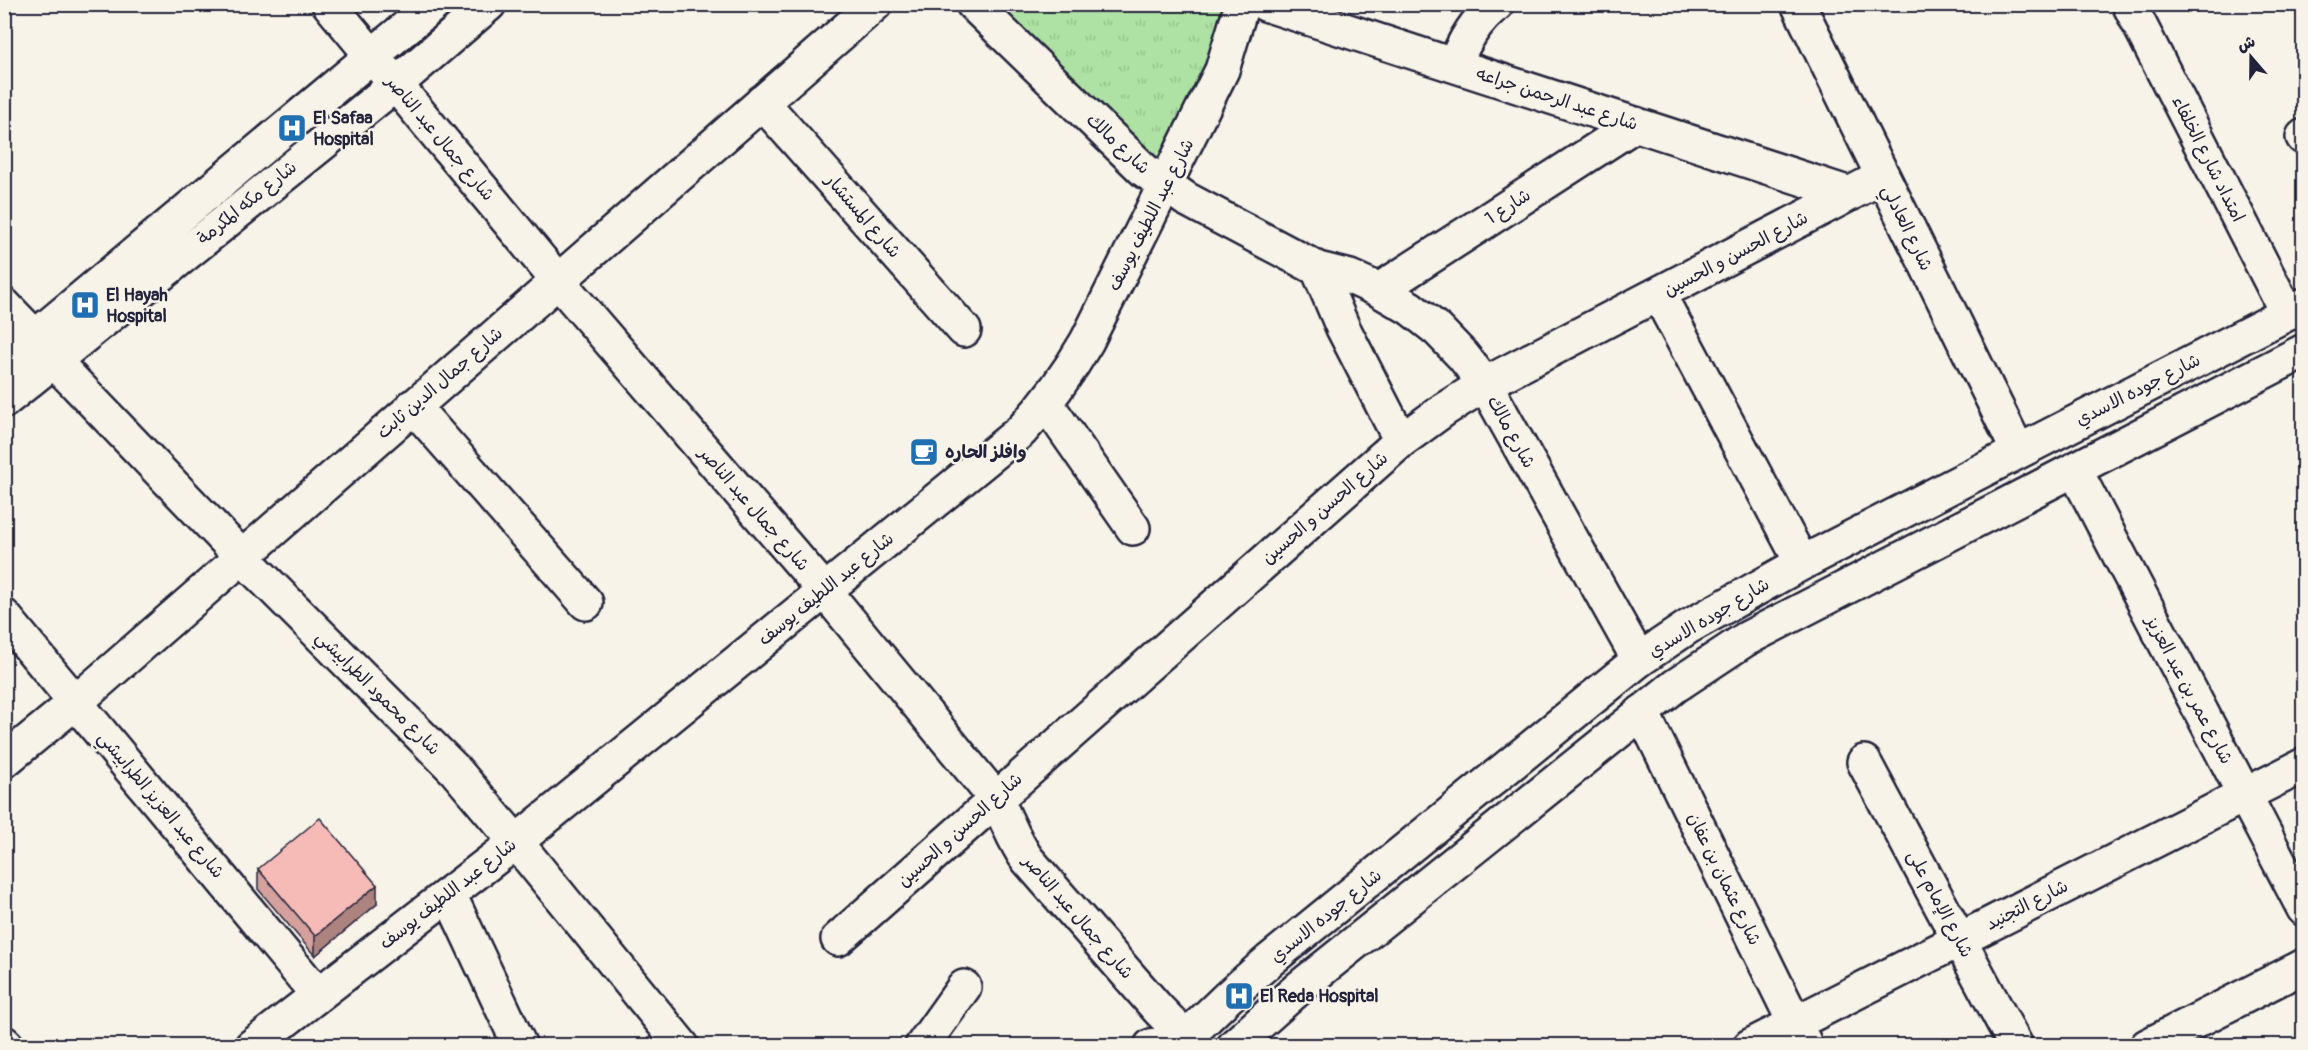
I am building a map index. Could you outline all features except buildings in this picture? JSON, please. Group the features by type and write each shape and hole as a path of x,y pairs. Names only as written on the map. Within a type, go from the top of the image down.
{"street":[{"name":"شارع جمال عبد الناصر","path":"329,4 558,281 824,590 995,798 1014,841 1027,859 1185,1043"},
{"name":"شارع مكه المكرمة","path":"4,401 44,349 434,4"},
{"name":"شارع مكه المكرمة","path":"4,363 44,349 396,84 489,4"},
{"name":"شارع جمال الدين ثابت","path":"4,761 76,702 875,4"},
{"name":"شارع مالك","path":"973,4 1144,170 1166,187 1318,268 1350,277 1379,290 1410,308 1438,330 1485,384 1639,660"},
{"name":"شارع عبد اللطيف يوسف","path":"252,1046 516,842 1021,432 1046,403 1088,341 1222,70 1242,4"},
{"name":"شارع عبد الرحمن جراعه","path":"1265,4 1850,194"},
{"path":"1454,66 1463,43 1477,23 1497,4"},
{"name":"شارع العادلي","path":"1798,4 2018,451"},
{"name":"امتداد شارع الخلفاء","path":"2128,4 2295,309"},
{"name":"شارع المستشار","path":"762,102 964,330"},
{"name":"شارع 1","path":"1379,290 1636,124"},
{"name":"شارع الحسن و الحسين","path":"838,939 1401,441 1485,384 1882,177"},
{"path":"1318,268 1348,337 1401,441"},
{"path":"1659,295 1802,563"},
{"name":"شارع محمود الطرابيشي","path":"4,305 242,557 455,770 682,1046"},
{"name":"شارع جوده الاسدي","path":"1151,1046 1185,1043 1270,960 1639,660 1688,627 1802,563 2295,309"},
{"name":"شارع جوده الاسدي","path":"1234,1046 1300,987 1642,712 1675,686 1746,639 2304,351"},
{"path":"1046,403 1133,528"},
{"path":"413,406 586,603"},
{"name":"شارع عمر بن عبد العزيز","path":"2075,470 2304,909"},
{"name":"شارع عبد العزيز الطرابيشي","path":"4,616 318,994"},
{"name":"شارع عثمان بن عفان","path":"1642,712 1800,1034"},
{"name":"شارع الإمام على","path":"1864,762 2016,1046"},
{"name":"شارع التجنيد","path":"1750,1046 1800,1034 1959,940 2304,765"},
{"path":"449,894 519,1046"},
{"path":"2147,1046 2304,966"},
{"path":"922,1046 964,987"}],"green space":[{"path":"975,5 1238,5 1165,183"}],"place":[{"name":"El Safaa Hospital","path":"292,128"},
{"name":"El Hayah Hospital","path":"85,305"},
{"name":"وافلز الحاره","path":"924,452"},
{"name":"El Reda Hospital","path":"1239,996"}]}
